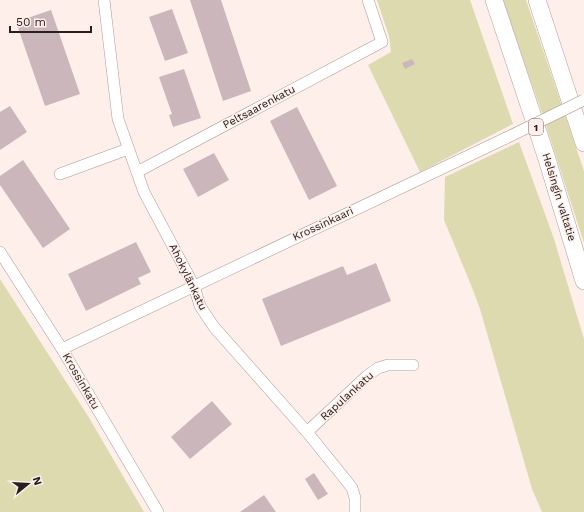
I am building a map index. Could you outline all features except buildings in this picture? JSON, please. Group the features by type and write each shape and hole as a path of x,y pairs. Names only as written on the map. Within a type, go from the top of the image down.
{"highway":[{"name":"Helsingin valtatie","path":"494,0 546,156 584,282"},
{"path":"537,0 584,143"}],"street":[{"name":"Ahokylänkatu","path":"104,0 118,119 144,192 194,286 200,306 214,327 307,432 352,488 355,498 355,512"},
{"name":"Peltsaarenkatu","path":"137,172 382,42 368,0"},
{"name":"Krossinkaari","path":"62,349 584,100"},
{"path":"60,174 128,149"},
{"name":"Krossinkatu","path":"0,252 62,349 158,512"},
{"name":"Rapulankatu","path":"307,432 367,376 378,368 388,365 413,365"}],"shaded area":[{"path":"377,0 470,0 513,124 420,172 368,65 391,52 389,36"},
{"path":"502,0 526,0 584,171 584,243 541,110"},
{"path":"519,142 554,239 584,339 584,512 542,512 532,489 480,309 444,220 445,177"},
{"path":"0,279 88,416 144,512 0,512"}]}
